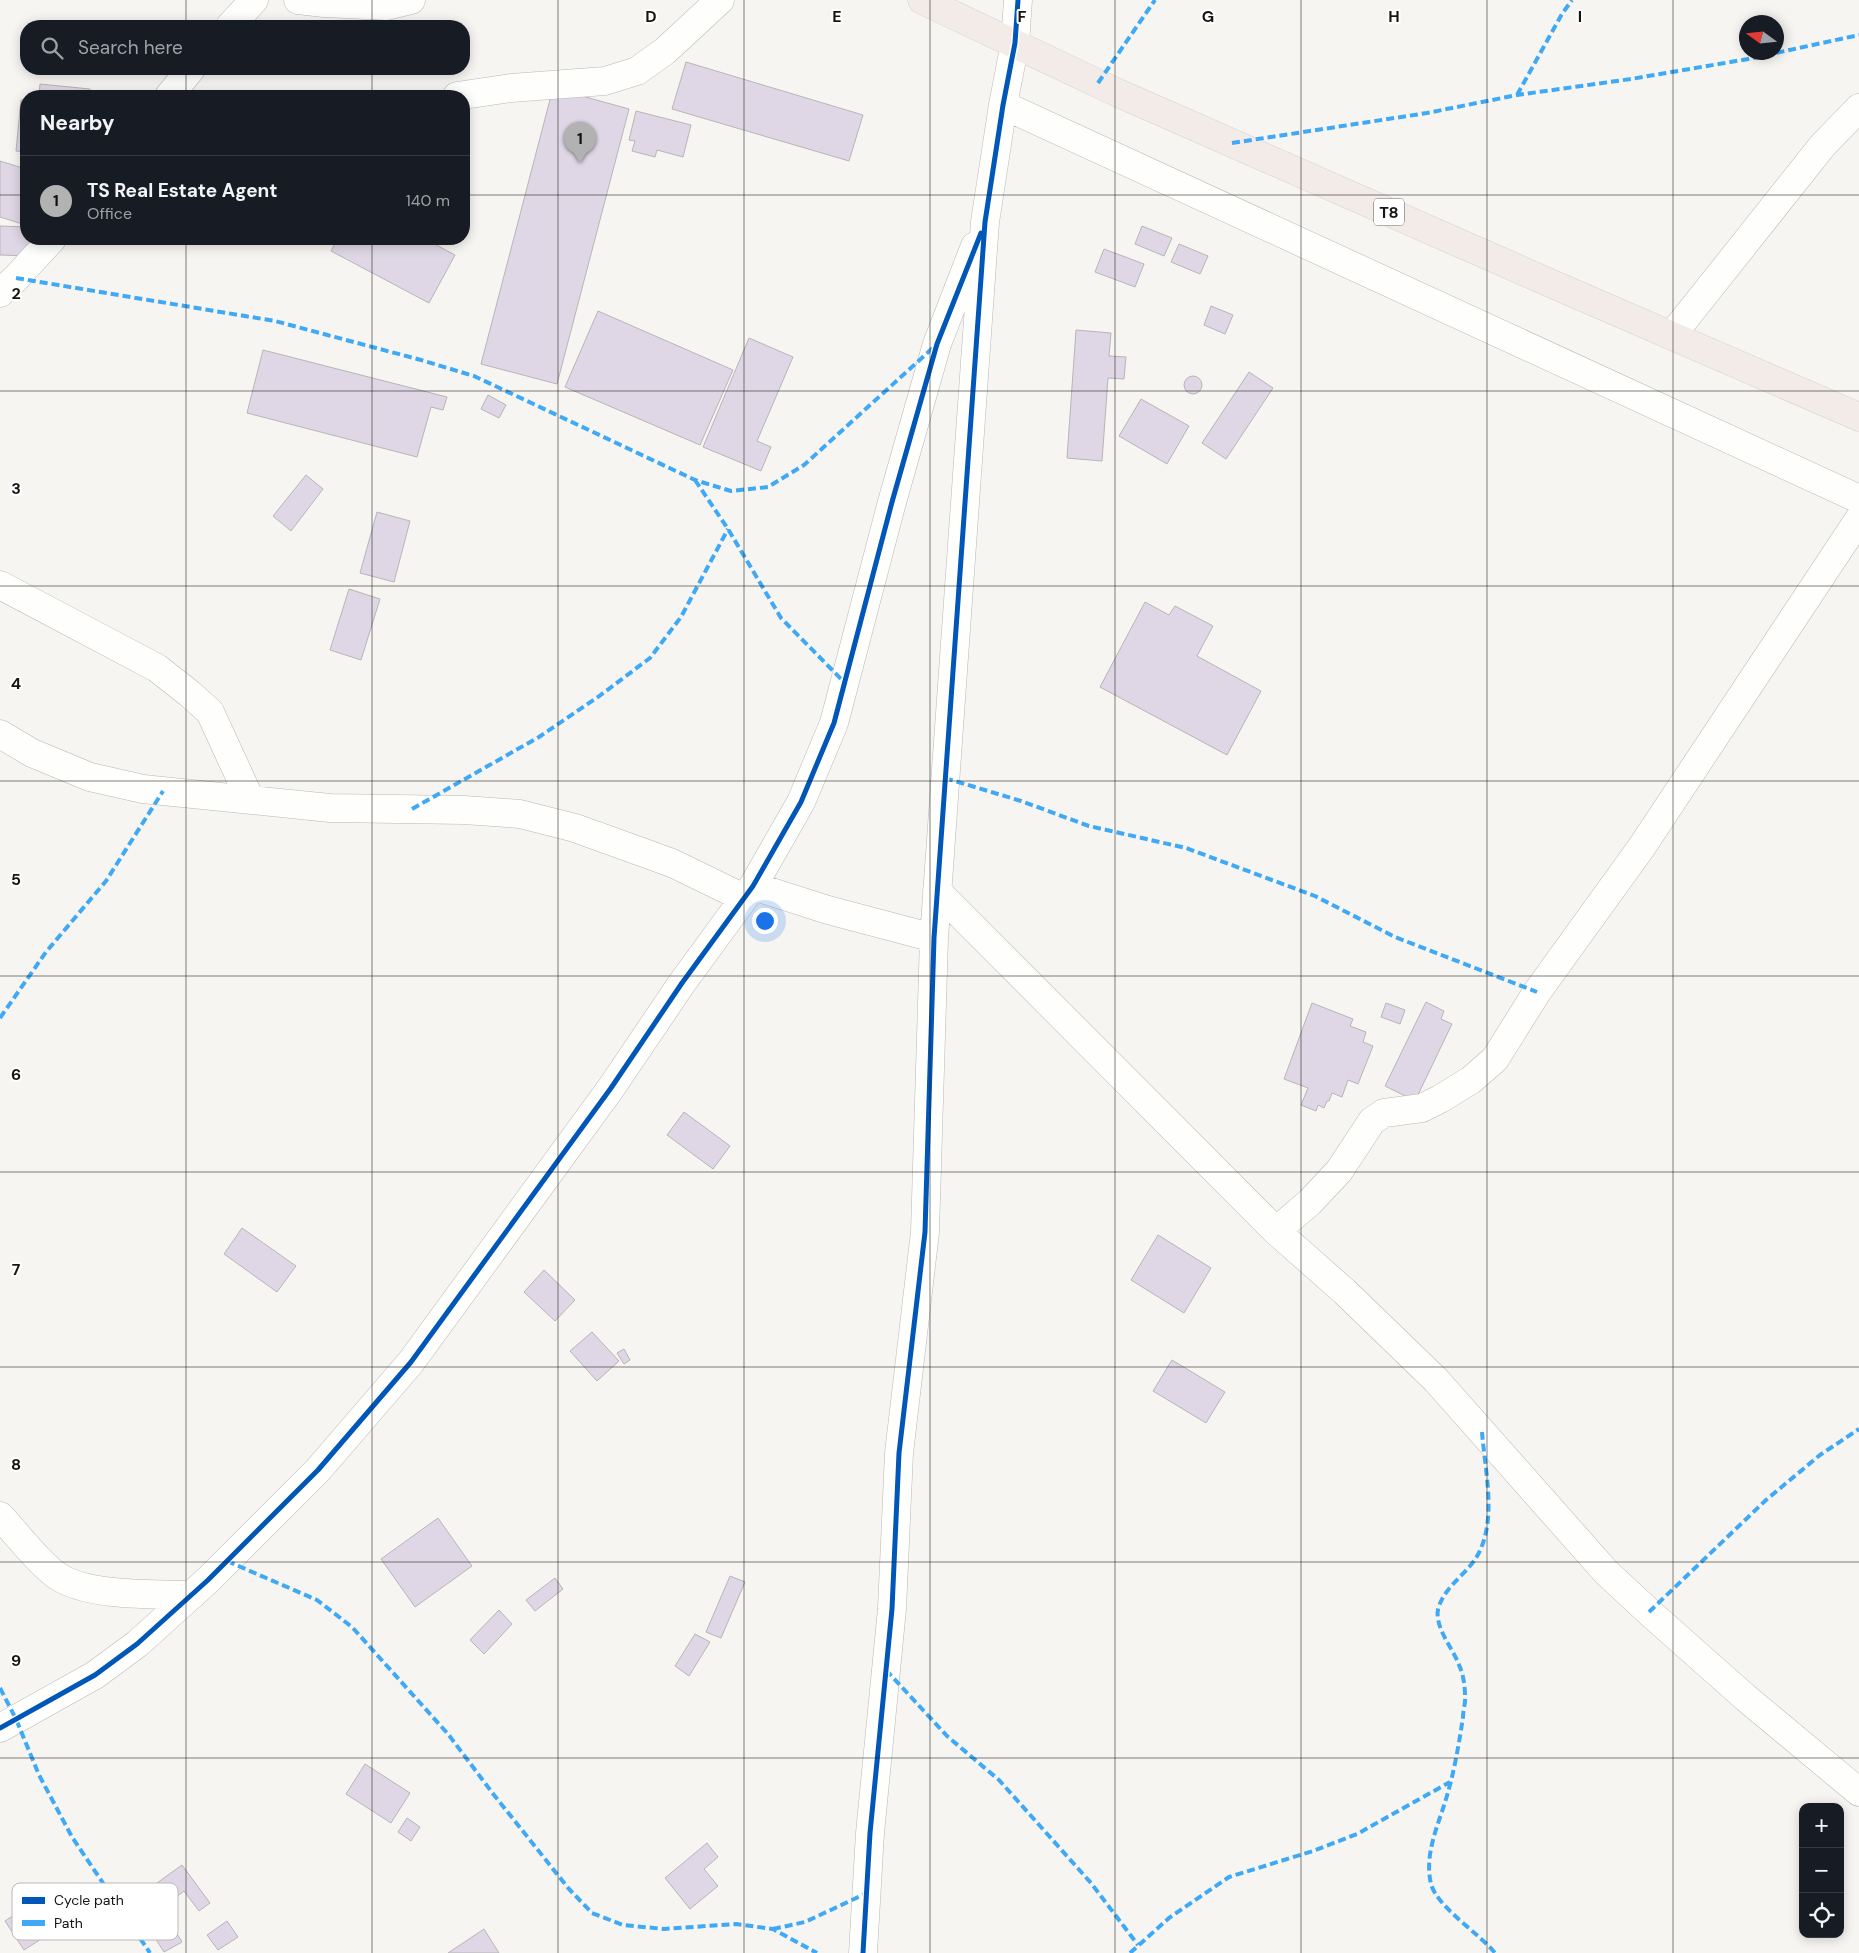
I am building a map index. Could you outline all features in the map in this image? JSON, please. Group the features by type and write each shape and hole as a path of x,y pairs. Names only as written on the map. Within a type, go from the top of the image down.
{"main road":[{"name":"T8","path":"922,0 1116,92 1859,417"}],"street":[{"path":"236,20 254,0"},
{"path":"298,0 387,6 411,0"},
{"path":"470,94 511,88 605,81 637,71 666,51 720,0"},
{"path":"863,1953 870,1832 892,1609 899,1452 925,1232 934,938 985,222 1003,105 1015,43 1018,0"},
{"path":"174,90 186,75"},
{"path":"1003,105 1859,499"},
{"path":"1672,335 1823,145 1859,108"},
{"path":"0,1728 95,1675 137,1644 192,1595 318,1470 411,1362 611,1088 682,983 748,892 801,802 834,723 936,344 985,222"},
{"path":"0,293 46,245"},
{"path":"1276,1231 1310,1202 1339,1170 1372,1121 1384,1113 1422,1108 1440,1099 1471,1080 1495,1059 1537,992 1640,848 1859,519"},
{"path":"0,585 157,668 190,694 210,712 250,799"},
{"path":"0,734 32,753 90,777 143,789 330,808 464,810 520,814 575,828 748,892 828,910 934,938"},
{"path":"937,891 1276,1231 1345,1292 1436,1380 1606,1572 1746,1698 1859,1792"},
{"path":"0,1516 56,1575 73,1584 112,1592 192,1595"}],"building":[{"path":"686,62 863,115 849,161 672,109"},
{"path":"40,84 90,89 90,90 40,90"},
{"path":"553,88 629,109 557,384 481,364"},
{"path":"20,110 20,151 16,151"},
{"path":"636,111 691,125 683,157 657,150 655,157 632,151 635,141 629,140"},
{"path":"0,161 20,167 20,223 0,217"},
{"path":"0,226 20,227 20,245 30,245 29,256 0,255"},
{"path":"1142,226 1172,238 1164,256 1135,244"},
{"path":"1179,244 1208,256 1200,274 1171,262"},
{"path":"334,245 436,245 455,255 429,303 331,251"},
{"path":"1104,249 1144,264 1135,287 1095,272"},
{"path":"1211,306 1233,315 1225,334 1204,325"},
{"path":"598,311 733,370 700,445 565,387"},
{"path":"1076,330 1111,333 1109,356 1126,357 1124,379 1108,378 1102,461 1067,458"},
{"path":"749,338 793,357 757,441 771,447 761,471 703,447"},
{"path":"263,350 447,397 443,410 431,407 417,457 247,413"},
{"path":"1249,372 1273,388 1226,459 1202,443"},
{"path":"1193,376 1199,379 1202,385 1199,391 1193,394 1187,391 1184,385 1187,379"},
{"path":"488,395 506,405 499,418 481,409"},
{"path":"1141,399 1189,426 1167,464 1119,436"},
{"path":"306,475 323,489 291,531 273,516"},
{"path":"377,512 410,521 394,582 360,573"},
{"path":"349,589 380,599 361,660 330,650"},
{"path":"1145,602 1169,615 1175,606 1213,626 1197,656 1261,691 1227,755 1100,687"},
{"path":"1426,1002 1444,1011 1441,1019 1452,1024 1415,1101 1385,1086"},
{"path":"1312,1003 1353,1019 1350,1026 1366,1032 1363,1042 1373,1046 1358,1084 1348,1080 1342,1097 1332,1093 1324,1108 1318,1105 1316,1111 1301,1105 1308,1088 1284,1079"},
{"path":"1386,1003 1405,1010 1400,1024 1381,1017"},
{"path":"684,1112 730,1146 713,1169 667,1135"},
{"path":"242,1228 296,1266 277,1292 224,1254"},
{"path":"1158,1235 1211,1268 1184,1313 1131,1280"},
{"path":"544,1270 575,1300 555,1321 524,1292"},
{"path":"592,1332 619,1361 597,1381 570,1351"},
{"path":"624,1349 630,1360 624,1364 617,1353"},
{"path":"1172,1360 1225,1392 1206,1423 1153,1391"},
{"path":"438,1518 472,1566 415,1607 381,1559"},
{"path":"730,1576 745,1582 721,1638 706,1632"},
{"path":"555,1578 563,1589 535,1611 526,1600"},
{"path":"499,1610 512,1624 484,1654 470,1640"},
{"path":"695,1634 710,1642 689,1676 675,1666"},
{"path":"365,1764 410,1793 391,1823 346,1794"},
{"path":"407,1818 420,1827 411,1841 398,1832"},
{"path":"707,1843 718,1857 704,1869 718,1886 690,1909 665,1878"},
{"path":"182,1865 210,1903 199,1911 184,1891 178,1896 178,1883 157,1883"},
{"path":"12,1916 12,1932 5,1921"},
{"path":"227,1921 238,1937 218,1950 207,1935"},
{"path":"484,1929 499,1953 448,1953"},
{"path":"178,1935 182,1942 164,1952 156,1940 178,1940"},
{"path":"17,1940 40,1940 24,1950"}],"marked path":[{"path":"1098,83 1155,0"},
{"path":"1517,95 1562,14 1572,0"},
{"path":"1232,143 1427,113 1517,95 1631,79 1748,59 1859,35"},
{"path":"16,278 275,321 421,360 474,376 695,480 731,491 768,487 804,465 935,346"},
{"path":"695,480 728,529 781,618 845,683"},
{"path":"412,809 539,737 598,697 650,658 681,617 728,529"},
{"path":"945,778 1021,801 1089,826 1186,848 1315,896 1395,937 1537,992"},
{"path":"0,1018 46,952 106,881 163,791"},
{"path":"1649,1612 1766,1500 1820,1455 1859,1429"},
{"path":"1482,1432 1488,1496 1487,1529 1483,1544 1476,1558 1446,1592 1439,1606 1438,1613 1441,1629 1462,1672 1465,1698 1456,1758 1449,1789 1433,1840 1429,1873 1431,1884 1441,1902 1495,1953"},
{"path":"227,1561 317,1600 352,1627 448,1734 569,1889 592,1913 623,1925 664,1929 736,1924 773,1929 817,1953"},
{"path":"886,1670 947,1736 999,1780 1091,1883 1138,1945"},
{"path":"0,1688 16,1719 39,1775 72,1837 103,1883"},
{"path":"1130,1953 1169,1918 1229,1877 1313,1851 1357,1834 1450,1782"},
{"path":"773,1929 805,1922 867,1893"},
{"path":"141,1940 150,1953"}],"cycle path":[{"path":"863,1953 870,1833 892,1609 899,1453 925,1232 934,938 985,222 1003,105 1015,43 1018,0"},
{"path":"0,1728 95,1675 137,1644 208,1580 318,1470 411,1362 611,1088 682,983 753,886 801,802 834,723 892,502 937,344 981,233"}],"place":[{"name":"TS Real Estate Agent","path":"580,163"}]}
